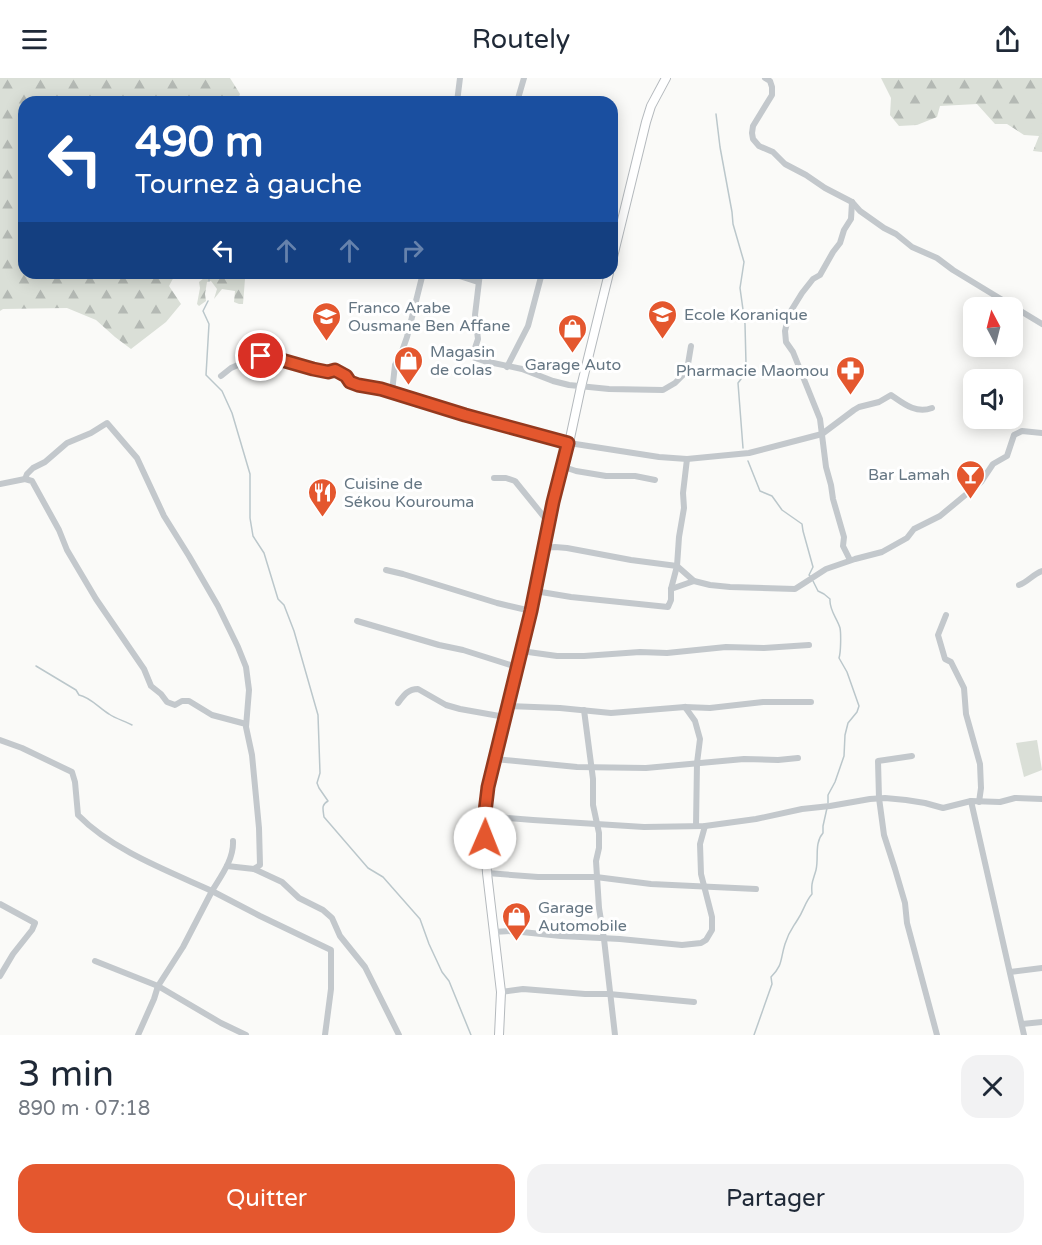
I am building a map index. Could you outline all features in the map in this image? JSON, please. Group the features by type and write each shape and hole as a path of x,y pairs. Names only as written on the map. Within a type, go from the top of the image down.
{"highway":[{"path":"618,236 646,122 651,106 666,78"},
{"path":"499,1035 501,992 487,873 485,812 488,787 531,611 561,466 608,279"}],"street":[{"path":"458,96 460,78"},
{"path":"519,96 524,78"},
{"path":"765,78 770,81 772,95 753,126 753,139 759,146 773,152 785,164 852,202 860,211 912,247 937,258 1042,324"},
{"path":"850,560 843,546 844,537 826,467 820,419 793,352 786,342 785,331 789,314 802,293 813,279 820,275 840,243 851,219 852,202"},
{"path":"392,392 395,365 407,337 420,279"},
{"path":"469,279 478,282"},
{"path":"472,357 478,339 475,315 479,279"},
{"path":"507,367 528,326 540,279"},
{"path":"458,352 507,367 522,369 553,381 581,387 663,390 684,374 691,346"},
{"path":"221,376 231,368 261,356 271,357 328,372 335,370 346,376 350,382 358,385 392,392 568,443 687,459 749,453 822,434 859,407 879,402 891,395 907,406 923,411 932,408"},
{"path":"25,479 33,468 45,462 67,443 107,423 137,458 164,516 218,606 246,667 249,690 246,724 252,755 259,828 260,865 254,869"},
{"path":"671,589 694,581 730,587 795,589 826,569 882,552 907,538 914,529 940,516 981,482 993,464 1007,456 1014,435 1022,431 1042,433"},
{"path":"535,591 668,608 677,566 687,459"},
{"path":"561,466 606,476 635,476 655,480"},
{"path":"494,478 515,481 549,523"},
{"path":"0,484 25,479 32,481 54,520 67,550 96,599 144,669 151,686 167,702 175,705 182,701 189,701 212,715 246,724"},
{"path":"544,548 567,548 677,566 694,581"},
{"path":"386,570 531,611"},
{"path":"1019,585 1042,571"},
{"path":"946,615 938,636 945,659 951,662 964,688 966,714 980,764 981,788 975,802 1024,1035"},
{"path":"357,621 470,652 517,668"},
{"path":"521,651 557,656 610,655 726,647 764,648 809,645"},
{"path":"399,703 406,692 418,689 453,707 505,717"},
{"path":"508,706 611,712 685,707 710,708 763,702 811,702"},
{"path":"685,707 695,721 700,740 697,763 696,826"},
{"path":"584,710 592,767 593,805 598,824 599,848 596,878 615,1035"},
{"path":"0,740 72,772 78,815 90,827 115,844 331,950 331,989 325,1035"},
{"path":"912,756 878,761 879,798 884,835 896,869 905,903 907,923 937,1035"},
{"path":"495,759 577,767 646,768 744,759 798,758"},
{"path":"485,812 507,818 644,827 705,826 879,798 925,803 943,808 975,802 1000,802 1015,798 1042,799"},
{"path":"493,932 512,931 682,945 701,943 706,940 712,930 712,916 701,874 700,844 705,826"},
{"path":"138,1035 158,986 183,947 227,866 233,849 233,841"},
{"path":"227,866 254,869 282,882 299,898 323,910 332,918 340,936 365,967 399,1035"},
{"path":"487,873 756,889"},
{"path":"0,904 35,923 1,971"},
{"path":"95,961 158,986 246,1035"},
{"path":"1010,972 1042,968"},
{"path":"501,992 523,989 694,1002"},
{"path":"1022,1024 1042,1023"}],"green space":[{"path":"0,78 230,78 239,96 18,96 18,279 173,279 169,286 181,304 166,322 131,349 96,320 67,308 3,309 0,311"},
{"path":"881,78 1042,78 1042,152 1033,151 1039,136 1024,135 1007,124 995,124 977,104 940,106 937,117 917,125 899,126 890,115 891,98"},
{"path":"203,279 245,279 243,304 234,302 235,291 222,289 214,299 217,289 211,281 207,282 206,301 199,306 197,304 199,282"},
{"path":"1037,740 1042,770 1024,777 1016,743"}],"waterway":[{"path":"716,114 733,224 744,262 740,288 745,324 746,364 738,383 743,448"},
{"path":"208,301 203,311 209,324 206,375 222,391 232,413 250,474 250,518 253,536 264,553 278,599 284,605 294,631 318,715 320,773 317,783 328,801 323,806 324,817 368,868 383,877 420,919 429,944 442,972 449,981 471,1035"},
{"path":"748,461 760,491 772,496 782,510 802,524 813,567 809,575 811,577"},
{"path":"813,581 818,591 830,599 840,628 839,658 847,672 859,706 848,723 844,756 828,795 828,803"},
{"path":"36,666 76,690 79,695 91,700 112,716 132,725"},
{"path":"754,1035 772,984 771,977 779,966 789,933 812,894 818,846 823,833 827,808"}],"place":[{"name":"Ecole Koranique","path":"663,340"},
{"name":"Franco Arabe Ousmane Ben Affane","path":"327,342"},
{"name":"Garage Auto","path":"573,354"},
{"name":"Magasin de colas","path":"409,386"},
{"name":"Pharmacie Maomou","path":"850,396"},
{"name":"Bar Lamah","path":"971,500"},
{"name":"Cuisine de Sékou Kourouma","path":"323,518"},
{"name":"Garage Automobile","path":"517,942"}],"route":[{"path":"261,356 328,372 335,370 346,376 350,382 358,385 381,389 568,443 553,502 531,611 488,787 485,838"}]}
